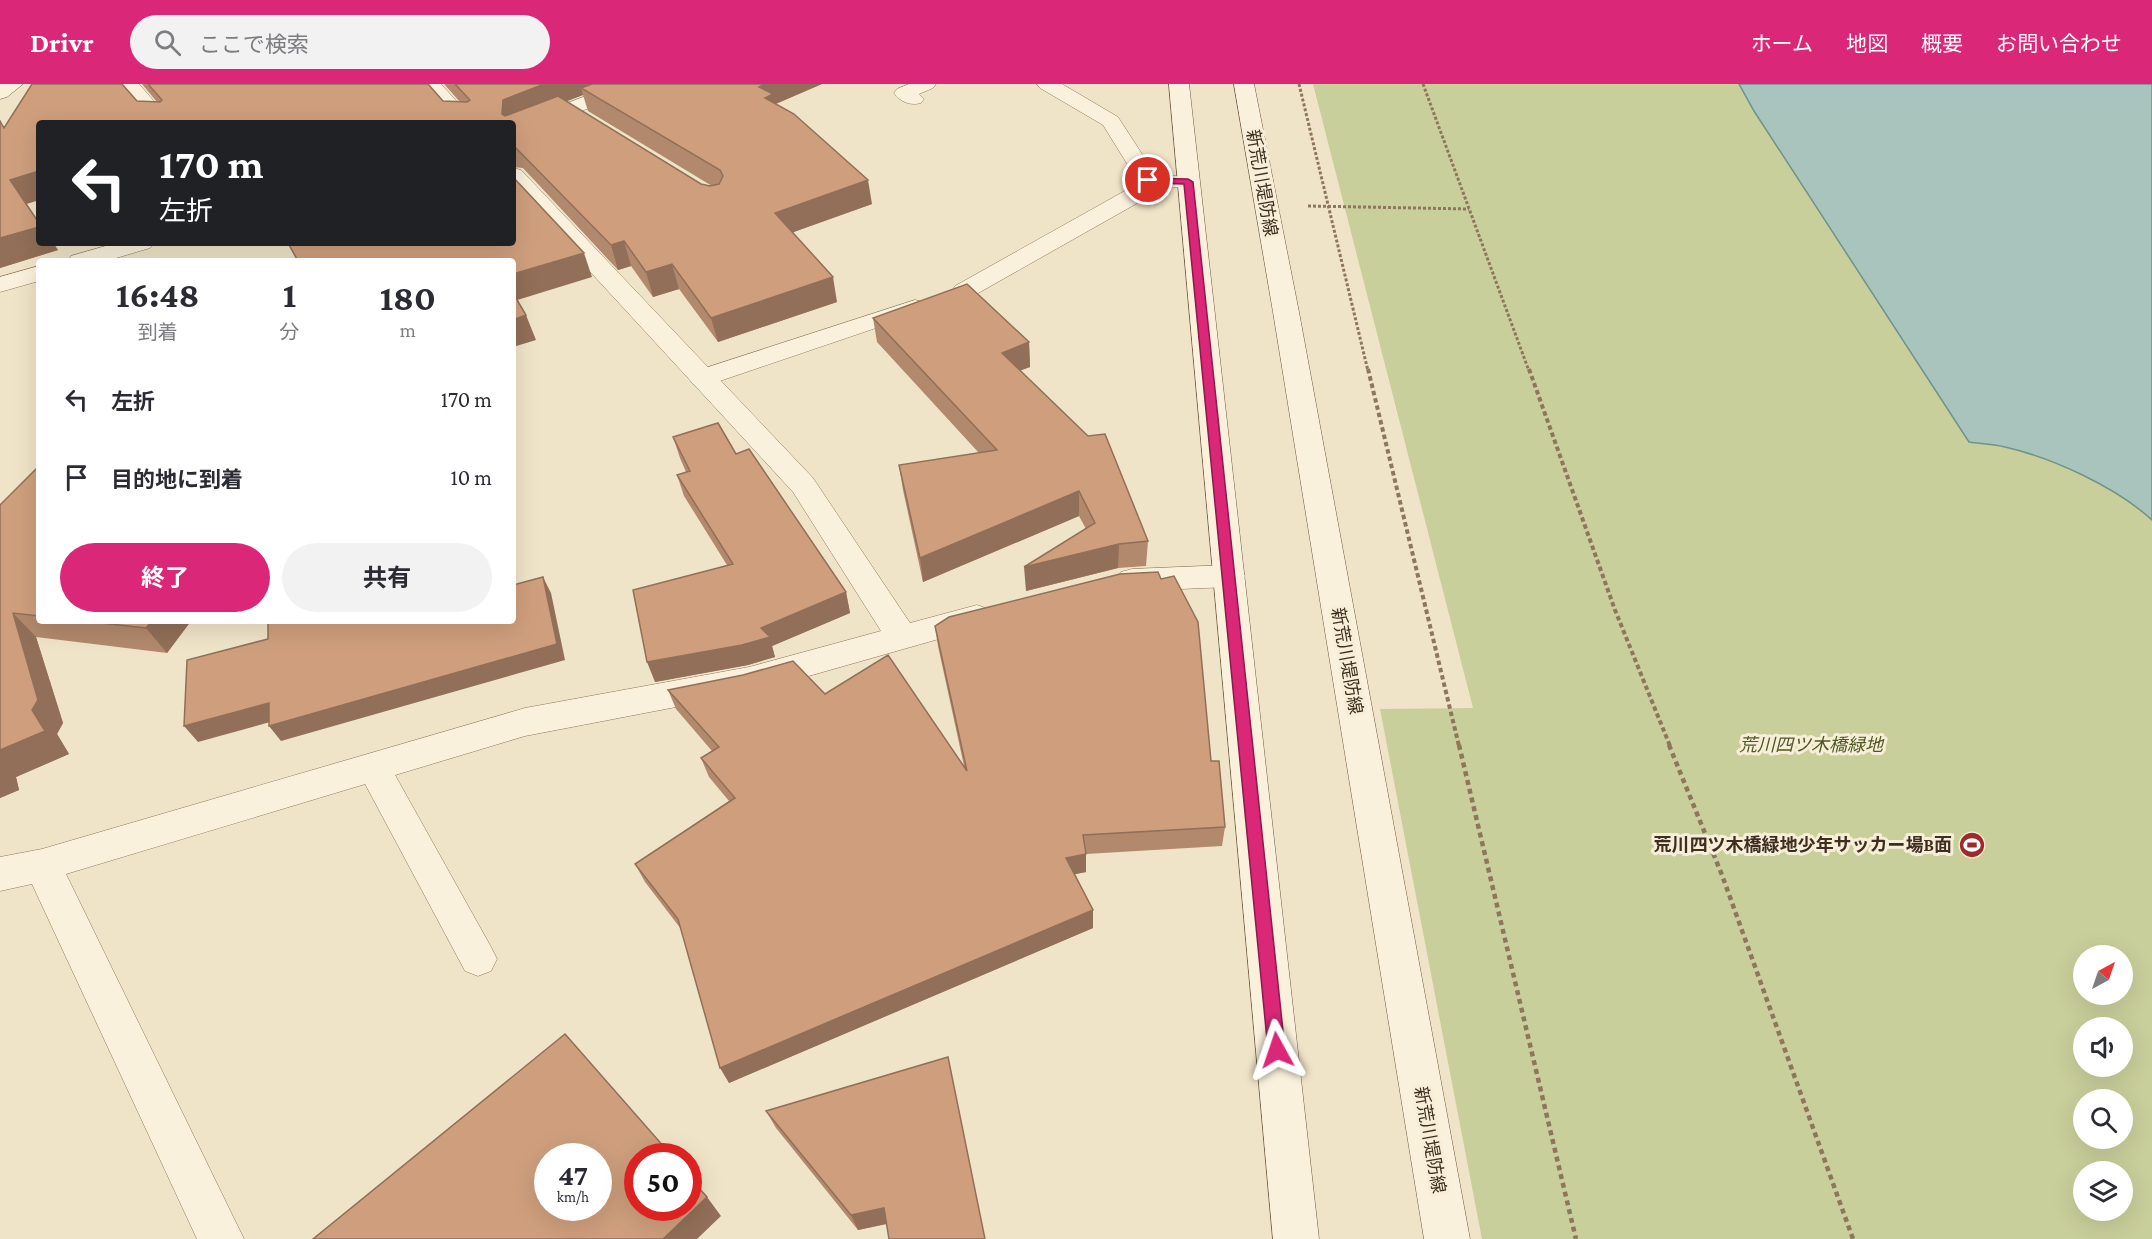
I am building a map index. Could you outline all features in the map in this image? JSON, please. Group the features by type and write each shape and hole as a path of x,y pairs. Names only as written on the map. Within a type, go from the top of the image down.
{"street":[{"path":"0,93 13,84"},
{"path":"430,84 462,120"},
{"path":"516,130 635,84"},
{"path":"1047,84 1112,121 1148,180 1173,182"},
{"path":"1179,84 1173,182 1229,576 1296,1239"},
{"name":"新荒川堤防線","path":"1244,84 1291,336 1447,1239"},
{"path":"516,179 804,485 901,636"},
{"path":"964,291 1173,182"},
{"path":"91,258 132,246"},
{"path":"0,285 36,274"},
{"path":"1107,584 1119,581 1229,576"},
{"path":"0,874 42,865 525,722 749,680 901,636 1004,610"},
{"path":"42,865 221,1239"}],"lane":[{"path":"129,84 161,120"},
{"path":"568,110 587,122"},
{"path":"702,378 964,291"},
{"path":"373,767 478,959"}],"path":[{"path":"1299,84 1576,1239"},
{"path":"1423,84 1564,464 1615,610 1722,875 1853,1239"},
{"path":"1311,206 1469,209"}],"green space":[{"name":"荒川四ツ木橋緑地","path":"1313,84 1739,84 1754,111 1969,442 2005,446 2063,466 2103,485 2152,520 2152,1239 1482,1239 1380,709 1473,708"}],"water":[{"path":"1739,84 2152,84 2152,520 2121,496 2063,466 2005,447 1969,442 1754,111"}],"building":[{"path":"32,84 122,84 137,101 160,102 162,100 148,84 428,84 443,101 467,102 470,100 455,84 544,84 503,100 502,114 505,116 558,96 701,184 710,186 719,184 723,176 720,170 581,88 592,84 765,84 759,87 773,94 765,98 794,114 868,180 775,213 833,277 711,318 672,264 646,272 624,241 611,245 516,148 516,120 36,120 36,172 10,180 36,219 36,228 0,238 0,121 4,128"},
{"path":"516,180 584,253 516,273 516,258 296,258 290,246 516,246"},
{"path":"967,284 1029,342 1002,353 1088,436 1105,434 1148,541 1119,544 1024,567 1095,523 1079,491 920,558 899,465 997,450 873,318"},
{"path":"516,298 526,315 516,319"},
{"path":"718,423 736,454 749,449 846,592 761,628 770,637 742,645 647,662 633,590 733,564 677,475 690,471 673,437"},
{"path":"36,469 36,616 13,613 38,700 32,710 45,731 0,750 0,505"},
{"path":"1158,572 1161,579 1174,576 1198,622 1211,761 1219,761 1225,827 1083,835 1086,854 1066,858 1093,910 720,1068 678,919 635,864 735,798 701,758 719,747 668,690 743,675 793,661 825,694 888,655 967,771 935,626 949,617 1120,574"},
{"path":"543,577 557,644 269,726 269,703 184,726 187,660 268,639 268,624 516,624 516,584"},
{"path":"110,624 149,624 146,628"},
{"path":"565,1034 661,1143 624,1143 624,1221 682,1221 663,1239 313,1239"},
{"path":"948,1057 985,1239 889,1239 884,1208 851,1215 766,1111"},
{"path":"702,1191 707,1197 702,1202"}],"place":[{"name":"荒川四ツ木橋緑地少年サッカー場B面","path":"1972,845"}],"route":[{"path":"1148,180 1188,182 1277,1050"}]}
